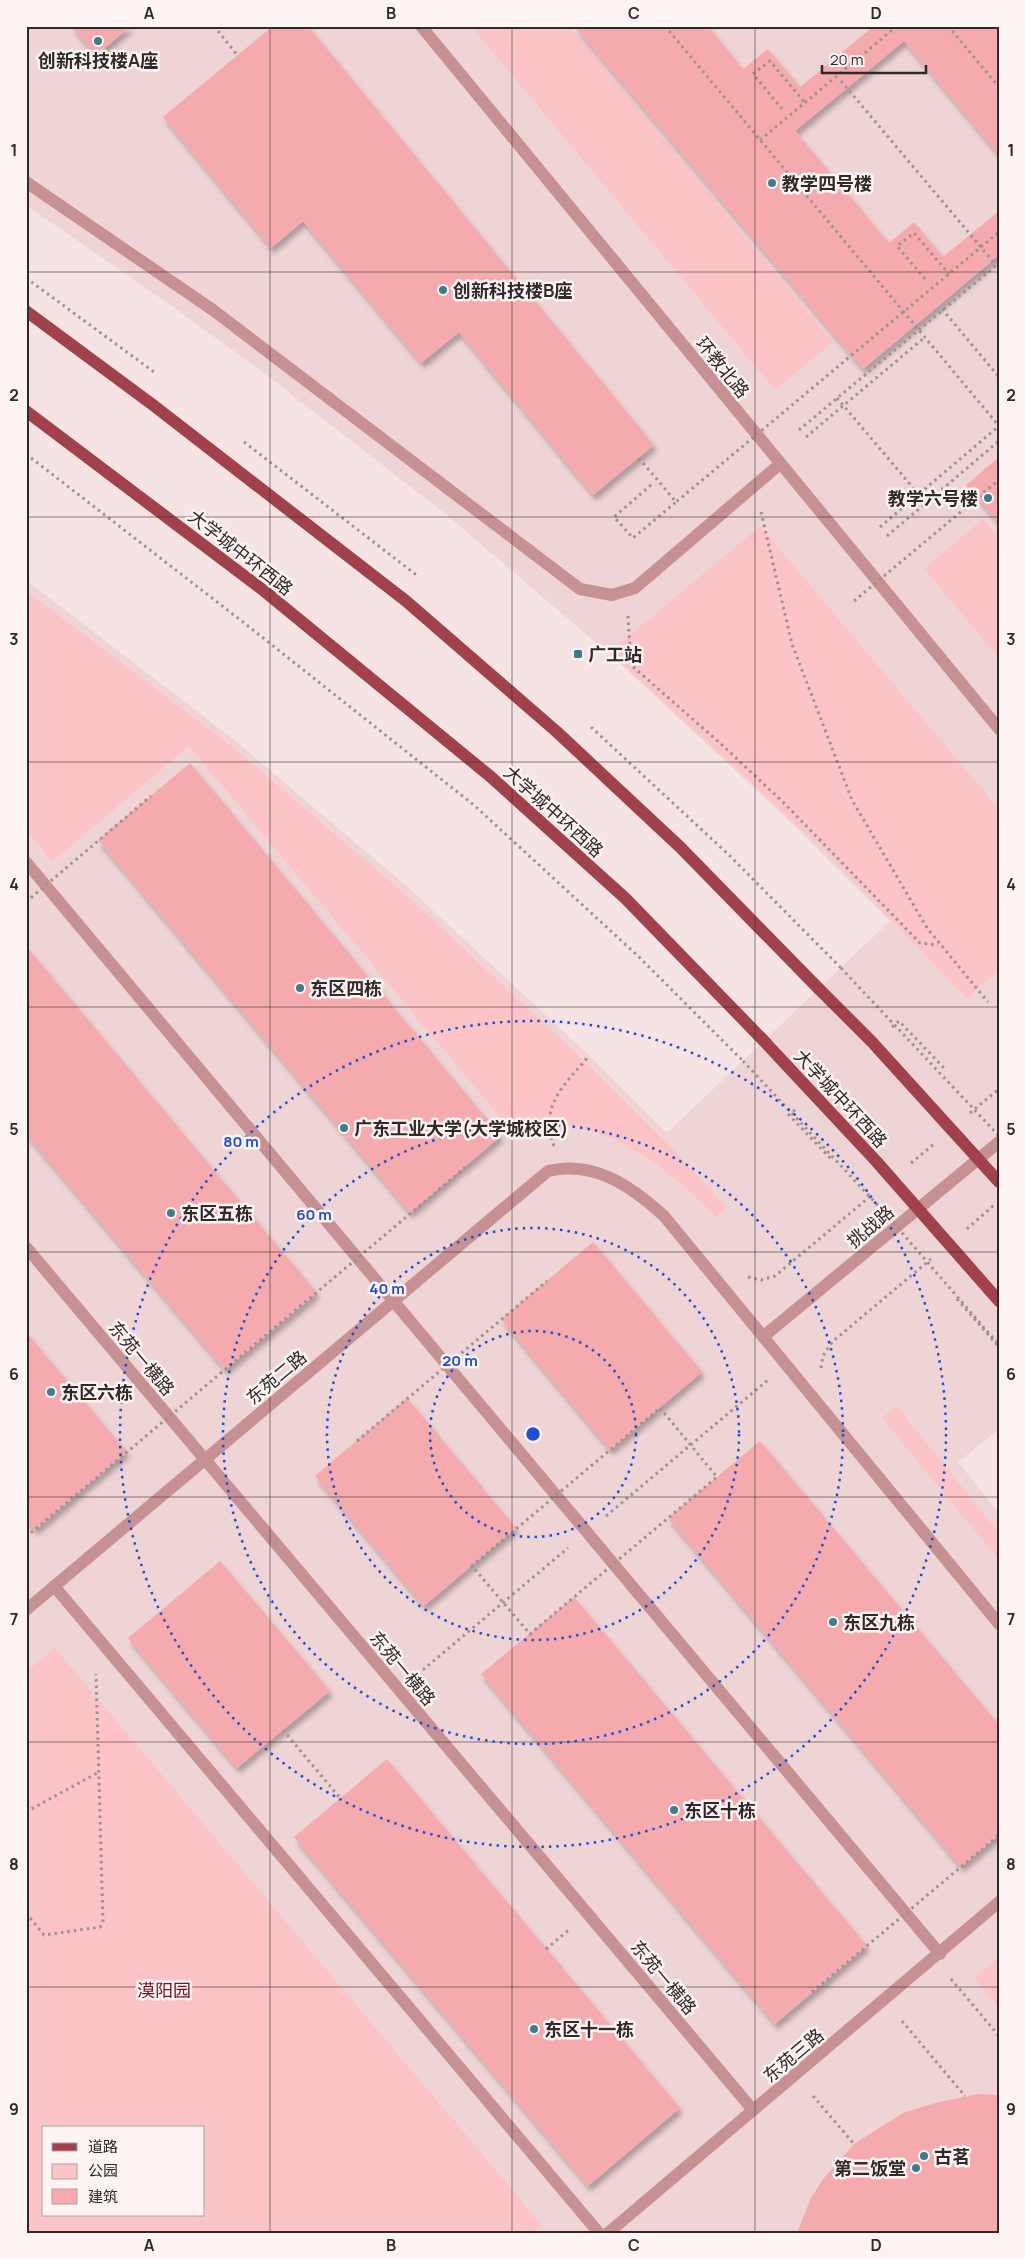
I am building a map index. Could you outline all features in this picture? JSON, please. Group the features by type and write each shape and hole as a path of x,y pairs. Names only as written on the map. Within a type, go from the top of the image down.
{"main road":[{"path":"26,310 153,405 406,601 557,732 666,834 820,989 872,1042 999,1182"},
{"name":"大学城中环西路","path":"26,412 263,590 491,777 625,898 876,1161 999,1301"}],"street":[{"name":"环教北路","path":"421,26 999,729"},
{"path":"26,182 213,310 580,590 612,595 635,588 780,464"},
{"path":"26,862 940,1954"},
{"name":"挑战路","path":"764,1336 999,1142"},
{"name":"东苑二路","path":"26,1610 375,1317 392,1300 548,1171 574,1167 596,1172 620,1183 650,1203 664,1216 764,1336"},
{"name":"东苑一横路","path":"26,1247 753,2110"},
{"path":"764,1336 999,1624"},
{"path":"54,1586 599,2233"},
{"name":"东苑三路","path":"608,2233 940,1954 999,1902"}],"path":[{"path":"214,26 238,56"},
{"path":"665,26 999,426 880,527"},
{"path":"760,140 897,26"},
{"path":"948,26 999,87"},
{"path":"782,109 753,74 770,61 804,103"},
{"path":"799,430 998,264 841,81"},
{"path":"651,484 614,516 633,538 999,232"},
{"path":"925,279 898,246 914,233 949,274"},
{"path":"942,309 999,377"},
{"path":"806,437 925,336"},
{"path":"837,398 926,503"},
{"path":"887,536 999,441"},
{"path":"26,454 244,622 475,806 638,956 743,1061 884,1212 999,1346"},
{"path":"639,458 676,502"},
{"path":"854,601 999,480"},
{"path":"761,512 792,644 852,800 938,945 988,1002"},
{"path":"628,624 631,665 720,743 784,803 920,943 938,945"},
{"path":"26,902 150,796"},
{"path":"841,968 999,1136"},
{"path":"900,1021 944,1068"},
{"path":"554,1147 548,1123 552,1104 562,1087 589,1056"},
{"path":"969,1114 999,1089"},
{"path":"789,1115 833,1161"},
{"path":"909,1164 939,1139"},
{"path":"26,1537 468,1165"},
{"path":"746,1276 755,1280 775,1276 879,1189"},
{"path":"961,1234 999,1202"},
{"path":"823,1375 821,1368 823,1356 832,1342 938,1253"},
{"path":"357,1441 547,1281"},
{"path":"957,1299 999,1346"},
{"path":"735,1408 768,1380"},
{"path":"660,1408 717,1477 530,1634 472,1566 660,1408"},
{"path":"26,1914 44,1935 100,1927 103,1923 95,1633"},
{"path":"414,1677 458,1640"},
{"path":"283,1730 340,1798"},
{"path":"26,1812 99,1772"},
{"path":"812,1992 999,1836"},
{"path":"546,1949 572,1927"},
{"path":"951,1979 999,2036"},
{"path":"902,2020 965,2096"},
{"path":"814,2096 854,2144"}],"shaded area":[{"name":"广东工业大学(大学城校区)","path":"26,26 999,26 999,1429 958,1462 999,1513 999,2233 26,2233 26,580 233,739 410,889 594,1060 667,1133 890,921 798,829 614,658 447,515 273,380 179,311 26,205"}],"green space":[{"path":"471,26 569,26 833,342 775,390"},
{"path":"983,519 999,537 999,658 924,569"},
{"path":"760,526 999,809 999,971 966,998 824,850 610,652"},
{"path":"26,591 234,748 406,895 582,1059 674,1150 727,1208 716,1217 665,1170 622,1143 600,1133 578,1127 557,1125 537,1129 517,1137 189,746 52,862 26,830"},
{"path":"897,1406 999,1533 999,1560 882,1418"},
{"name":"漠阳园","path":"55,1648 542,2225 534,2233 26,2233 26,1672"},
{"path":"999,1957 999,2008 974,1978"}],"building":[{"name":"创新科技楼A座","path":"71,26 131,26 96,55"},
{"name":"创新科技楼B座","path":"273,26 308,26 654,445 593,495 459,332 421,363 303,221 271,248 163,117"},
{"name":"教学四号楼","path":"574,26 708,26 743,69 768,49 800,87 874,26 999,26 999,155 904,41 795,131 889,243 914,222 943,257 999,211 999,255 863,369"},
{"name":"教学六号楼","path":"999,457 999,523 966,485"},
{"name":"东区四栋","path":"190,763 501,1136 410,1213 98,840"},
{"name":"东区五栋","path":"26,946 317,1293 225,1370 26,1134"},
{"path":"593,1242 702,1372 610,1450 501,1319"},
{"name":"东区六栋","path":"26,1332 127,1452 35,1530 26,1520"},
{"path":"407,1398 516,1528 424,1606 315,1476"},
{"name":"东区九栋","path":"760,1441 999,1725 999,1835 961,1867 668,1518"},
{"path":"220,1561 330,1691 237,1768 128,1638"},
{"name":"东区十栋","path":"574,1597 867,1946 775,2024 481,1674"},
{"name":"东区十一栋","path":"387,1759 680,2108 588,2186 294,1837"},
{"name":"第二饭堂","path":"978,2094 999,2095 999,2233 797,2233 811,2198 824,2178 854,2144 903,2113 935,2103"}],"place":[{"name":"创新科技楼A座","path":"98,41"},
{"name":"教学四号楼","path":"772,183"},
{"name":"创新科技楼B座","path":"443,290"},
{"name":"教学六号楼","path":"988,498"},
{"name":"广工站","path":"578,654"},
{"name":"东区四栋","path":"300,988"},
{"name":"广东工业大学(大学城校区)","path":"344,1128"},
{"name":"东区五栋","path":"171,1213"},
{"name":"东区六栋","path":"51,1392"},
{"name":"东区九栋","path":"833,1622"},
{"name":"东区十栋","path":"674,1810"},
{"name":"东区十一栋","path":"534,2029"},
{"name":"古茗","path":"924,2156"},
{"name":"第二饭堂","path":"916,2168"}]}
